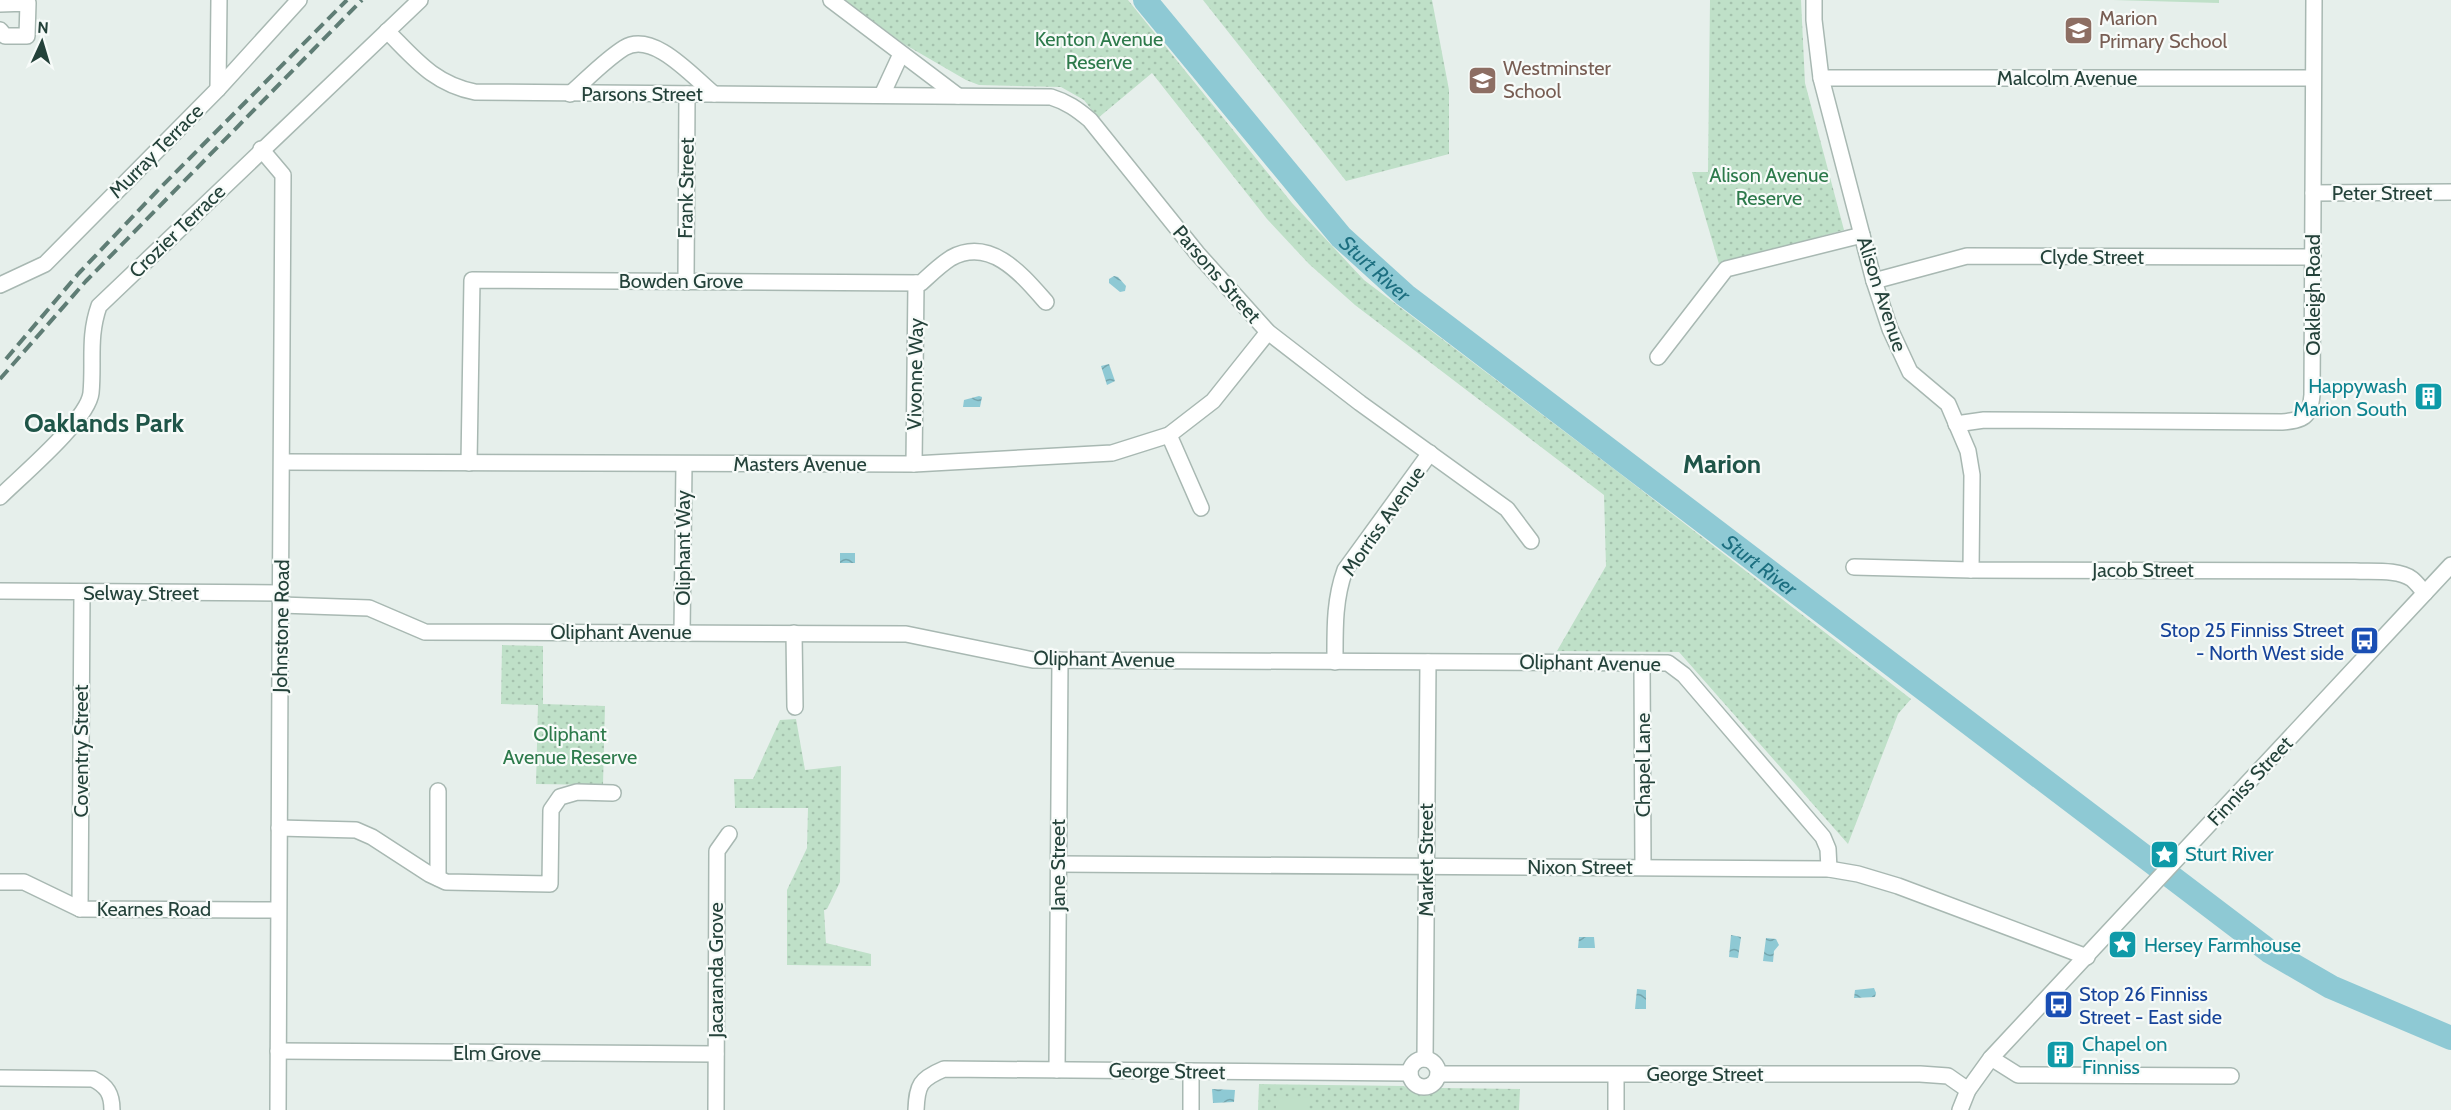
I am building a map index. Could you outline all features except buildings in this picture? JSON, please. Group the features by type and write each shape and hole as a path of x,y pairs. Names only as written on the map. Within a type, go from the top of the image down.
{"street":[{"path":"218,89 219,0"},
{"name":"Murray Terrace","path":"0,285 45,264 218,89 299,0"},
{"name":"Crozier Terrace","path":"0,497 80,418 91,396 92,326 99,306 261,149 420,0"},
{"path":"831,0 958,96"},
{"name":"Alison Avenue","path":"1814,0 1821,78 1874,281 1890,329 1910,372 1947,404 1968,451 1972,475 1971,570"},
{"name":"Oakleigh Road","path":"1956,424 1984,420 2299,421 2306,415 2311,408 2312,395 2314,0"},
{"path":"0,4 27,3 27,36 5,36 0,30"},
{"name":"Parsons Street","path":"387,31 431,75 460,89 475,92 1051,97 1075,107 1090,120 1197,253 1268,332 1508,509 1531,541"},
{"name":"Parsons Street","path":"570,93 625,47 641,43 657,47 714,94"},
{"path":"882,95 900,54"},
{"name":"Malcolm Avenue","path":"1821,78 2313,78"},
{"name":"Frank Street","path":"686,282 687,94"},
{"name":"Johnstone Road","path":"261,149 283,175 278,1110"},
{"name":"Peter Street","path":"2313,193 2451,192"},
{"path":"1658,357 1726,269 1862,236"},
{"path":"916,283 921,283 952,258 968,253 988,254 1016,269 1046,302"},
{"name":"Clyde Street","path":"1874,281 1967,256 2313,257"},
{"name":"Bowden Grove","path":"469,464 472,280 916,283"},
{"name":"Vivonne Way","path":"914,464 916,283"},
{"name":"Masters Avenue","path":"283,462 914,464 1112,453 1169,435 1213,401 1268,332"},
{"path":"1169,435 1201,508"},
{"name":"Morriss Avenue","path":"1335,662 1338,588 1345,570 1355,553 1430,453"},
{"name":"Oliphant Way","path":"682,633 684,464"},
{"name":"Finniss Street","path":"1960,1110 1968,1090 1991,1058 2451,565"},
{"name":"Jacob Street","path":"1854,567 2392,573 2411,578 2426,593"},
{"name":"Selway Street","path":"0,591 281,599"},
{"name":"Coventry Street","path":"80,909 82,593"},
{"name":"Oliphant Avenue","path":"281,599 369,608 425,632 906,634 1033,660 1668,663 1684,675 1823,837 1828,849 1830,869"},
{"path":"794,633 795,707"},
{"name":"Jane Street","path":"1057,1070 1060,660"},
{"name":"Market Street","path":"1425,1059 1428,662"},
{"name":"Chapel Lane","path":"1642,663 1643,867"},
{"path":"438,791 438,878"},
{"path":"279,828 356,830 372,837 446,882 553,889 551,810 560,797 577,792 613,793"},
{"name":"Jacaranda Grove","path":"716,1110 717,850 729,834"},
{"name":"Nixon Street","path":"1058,864 1830,869 1858,874 1898,886 2087,957"},
{"name":"Kearnes Road","path":"0,882 24,882 80,909 278,910"},
{"name":"Elm Grove","path":"278,1052 716,1054"},
{"path":"1991,1058 2018,1075 2231,1076"},
{"path":"1425,1059 1433,1062 1438,1074 1435,1083 1426,1087 1417,1085 1410,1073 1416,1061 1425,1059"},
{"name":"George Street","path":"916,1110 917,1091 926,1076 944,1069 1410,1073"},
{"path":"1191,1071 1191,1110"},
{"name":"George Street","path":"1438,1074 1920,1074 1948,1076 1968,1090"},
{"path":"1616,1075 1616,1110"},
{"path":"0,1078 93,1079 106,1086 112,1100 112,1110"}],"green space":[{"name":"Kenton Avenue Reserve","path":"845,0 1128,0 1292,203 1364,280 1618,472 1911,699 1898,714 1848,844 1679,652 1557,651 1606,566 1604,495 1355,305 1309,264 1267,219 1152,73 1098,118 1084,100 1061,87 979,85 966,80 904,44"},
{"path":"1203,0 1432,0 1449,90 1449,154 1346,181"},
{"name":"Alison Avenue Reserve","path":"1710,0 1801,0 1805,83 1844,230 1719,264 1692,172 1708,172"},
{"path":"2113,0 2219,0 2219,3"},
{"name":"Oliphant Avenue Reserve","path":"502,645 543,646 543,704 605,706 603,785 536,784 538,705 501,704"},
{"path":"796,719 805,770 841,766 840,882 827,909 824,910 826,943 871,954 871,966 787,965 787,890 807,848 808,808 735,808 734,779 753,779 780,720"},
{"path":"1259,1084 1404,1086 1412,1091 1422,1092 1441,1088 1520,1089 1519,1110 1258,1110"},
{"path":"1276,1097 1309,1098 1309,1110 1276,1110"}],"water":[{"path":"1114,276 1126,286 1125,291 1120,292 1109,283 1109,279"},
{"path":"1109,364 1115,381 1107,385 1101,366"},
{"path":"982,397 980,407 963,407 964,400"},
{"path":"840,553 855,553 855,563 840,563"},
{"path":"1731,935 1741,937 1738,958 1729,957"},
{"path":"1579,937 1594,937 1595,948 1578,948"},
{"path":"1766,938 1776,939 1779,945 1774,951 1773,962 1763,961"},
{"path":"1874,988 1875,997 1854,998 1855,990"},
{"path":"1637,989 1646,990 1646,1009 1635,1009"},
{"path":"1212,1089 1235,1090 1234,1102 1213,1103"}],"waterway":[{"name":"Sturt River","path":"1145,0 1341,237 1405,295 2269,951 2331,987 2451,1038"}],"railway":[{"path":"6,359 79,273 347,0"},
{"path":"0,379 86,281 362,0"}],"place":[{"name":"Marion Primary School","path":"2078,30"},
{"name":"Westminster School","path":"1482,80"},
{"name":"Happywash Marion South","path":"2428,397"},
{"name":"Stop 25 Finniss Street - North West side","path":"2365,641"},
{"name":"Sturt River","path":"2164,854"},
{"name":"Hersey Farmhouse","path":"2123,945"},
{"name":"Stop 26 Finniss Street - East side","path":"2058,1005"},
{"name":"Chapel on Finniss","path":"2061,1055"}],"district":[{"name":"Oaklands Park","path":"104,423"},
{"name":"Marion","path":"1722,464"}]}
